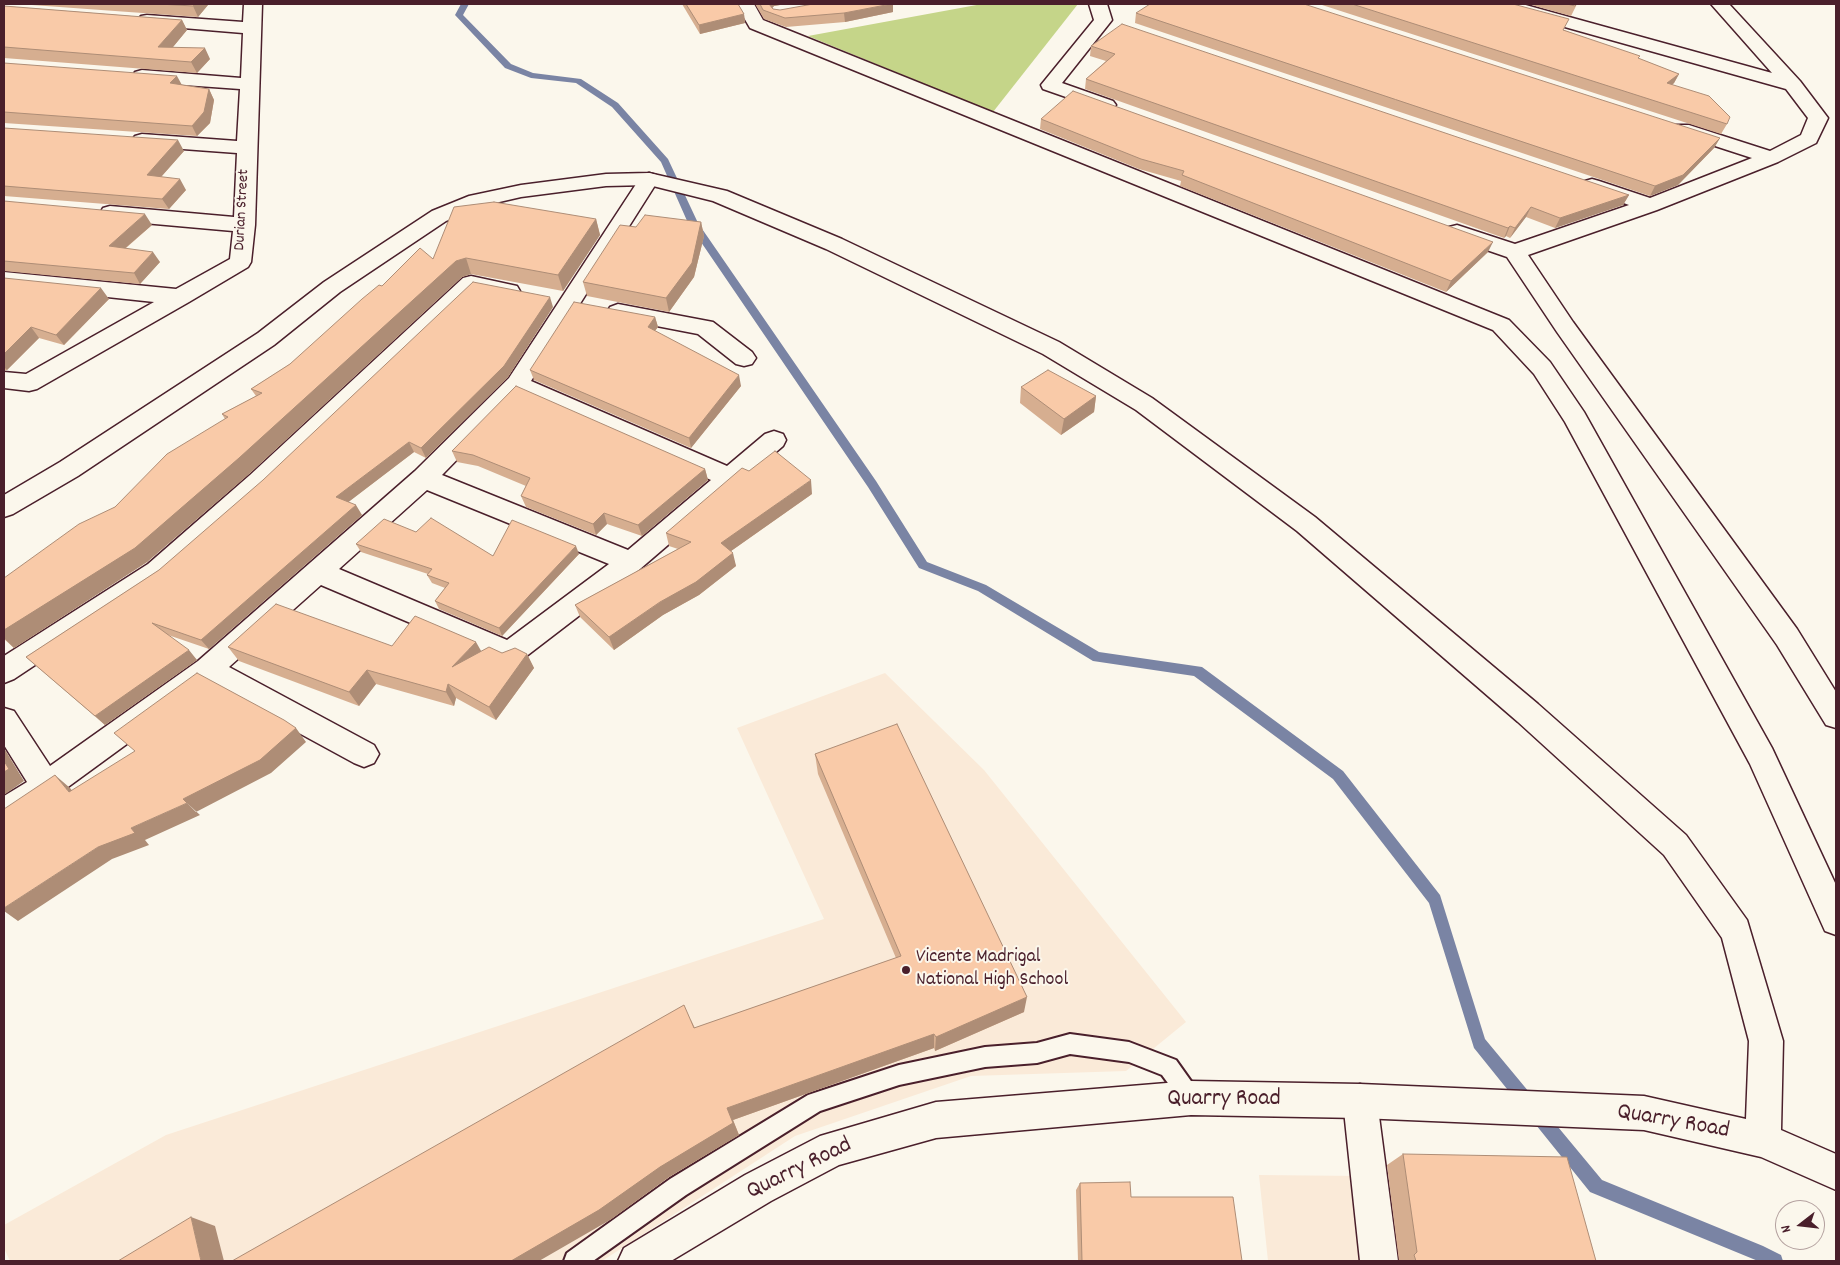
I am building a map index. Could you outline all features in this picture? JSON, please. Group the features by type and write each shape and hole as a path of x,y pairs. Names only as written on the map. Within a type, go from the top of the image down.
{"street":[{"name":"Durian Street","path":"4,380 29,383 240,262 244,225 253,4"},
{"path":"1503,4 1793,85"},
{"path":"1515,252 1650,205 1771,158 1810,140 1818,118 1793,85 1720,4"},
{"path":"748,10 756,24 1501,325 1542,368 1575,418 1762,756 1836,920"},
{"path":"1122,26 1100,12 1050,85 1124,112"},
{"path":"133,19 253,28"},
{"path":"122,74 250,84"},
{"path":"1666,124 1771,158"},
{"path":"120,139 246,148"},
{"path":"1575,179 1650,205"},
{"path":"4,507 69,469 266,339 332,287 439,216 476,201 520,191 606,180 656,180 720,196 834,244 956,301 1051,348 1144,404 1306,524 1528,713 1675,845 1736,931 1766,1041 1763,1140"},
{"path":"4,812 46,786 208,669 424,478 517,384 568,302 656,180"},
{"path":"90,211 244,225"},
{"path":"1440,226 1515,252 1565,327 1787,636 1836,716"},
{"path":"4,279 181,297"},
{"path":"4,672 157,571 266,475 471,283 705,327 744,358"},
{"path":"517,384 728,476"},
{"path":"319,572 510,653 630,562 728,476 774,440"},
{"path":"424,478 630,562"},
{"path":"208,669 364,754"},
{"path":"4,720 46,786"},
{"name":"Quarry Road","path":"637,1261 758,1188 833,1149 936,1120 1191,1098 1360,1101 1644,1114 1763,1140 1836,1172"},
{"path":"1360,1101 1379,1261"}],"lane":[{"path":"575,1261 678,1187 816,1102 899,1075 985,1057 1037,1053 1070,1044 1129,1052 1169,1067 1191,1098"}],"shaded area":[{"name":"Vicente Madrigal National High School","path":"885,673 984,770 1186,1022 1126,1071 971,1076 795,1136 602,1261 10,1261 4,1248 4,1225 166,1135 824,919 737,728"},
{"path":"1259,1175 1361,1176 1371,1261 1268,1261"}],"green space":[{"path":"982,4 1078,4 993,112 808,36"}],"building":[{"path":"159,4 195,4 193,6"},
{"path":"686,4 738,4 744,14 699,25"},
{"path":"760,4 769,4 773,9 780,10 813,4 891,4 844,13 785,18 763,10"},
{"path":"1150,4 1304,4 1720,138 1683,175 1655,186 1136,13"},
{"path":"1352,4 1513,4 1569,19 1563,30 1640,56 1638,58 1679,74 1667,83 1709,96 1730,117 1727,124"},
{"path":"4,6 182,20 158,47 205,48 191,62 4,47"},
{"path":"1122,24 1629,195 1560,218 1531,207 1515,228 1510,226 1508,228 1086,79 1115,54 1091,46"},
{"path":"4,63 177,76 170,83 209,89 204,112 192,126 4,112"},
{"path":"1073,91 1493,242 1451,281 1182,175 1184,171 1141,159 1041,119"},
{"path":"4,128 178,140 147,175 180,179 162,199 4,186"},
{"path":"4,201 145,214 109,246 153,252 134,273 4,261"},
{"path":"494,202 596,219 558,275 466,258 456,261 239,458 135,548 4,630 4,578 79,524 115,507 167,454 228,417 222,414 262,393 251,389 290,364 362,299 379,285 382,286 420,248 433,259 454,207"},
{"path":"645,215 701,222 692,263 666,298 583,282 620,225 636,227"},
{"path":"4,278 101,288 56,335 31,327 4,354"},
{"path":"473,282 550,297 504,366 421,448 409,442 336,497 356,505 201,640 152,623 189,650 95,716 26,657 159,570 263,480"},
{"path":"574,302 655,317 648,327 739,375 689,438 530,370"},
{"path":"1048,370 1096,396 1064,419 1021,387"},
{"path":"516,386 705,469 638,525 604,513 593,524 521,496 530,478 473,455 452,451"},
{"path":"775,451 811,480 721,543 733,553 696,582 660,602 609,637 575,605 691,542 666,533 742,468 749,471"},
{"path":"431,518 493,556 512,520 576,546 499,628 435,601 449,583 427,575 432,569 356,544 384,519 416,532"},
{"path":"276,604 392,646 415,616 476,642 452,667 489,647 502,653 515,648 527,654 489,707 448,684 446,692 367,670 349,692 228,647"},
{"path":"197,673 296,728 260,760 183,799 187,803 131,828 135,833 98,847 4,908 4,809 55,775 69,792 135,751 114,733"},
{"path":"897,724 1027,997 936,1037 934,1034 727,1108 733,1123 660,1167 599,1210 511,1261 232,1261 684,1005 694,1028 901,956 815,754"},
{"path":"4,761 9,769 4,772"},
{"path":"1403,1154 1567,1157 1596,1261 1416,1261 1414,1255 1417,1252"},
{"path":"1130,1182 1131,1197 1233,1197 1242,1261 1082,1261 1080,1183"},
{"path":"191,1217 201,1261 118,1261"}],"waterway":[{"path":"465,4 459,15 508,66 531,75 578,81 615,105 665,161 693,223 872,484 923,565 982,588 1097,657 1197,671 1338,775 1435,900 1479,1043 1596,1186 1775,1261"}],"place":[{"name":"Vicente Madrigal National High School","path":"906,970"}]}
